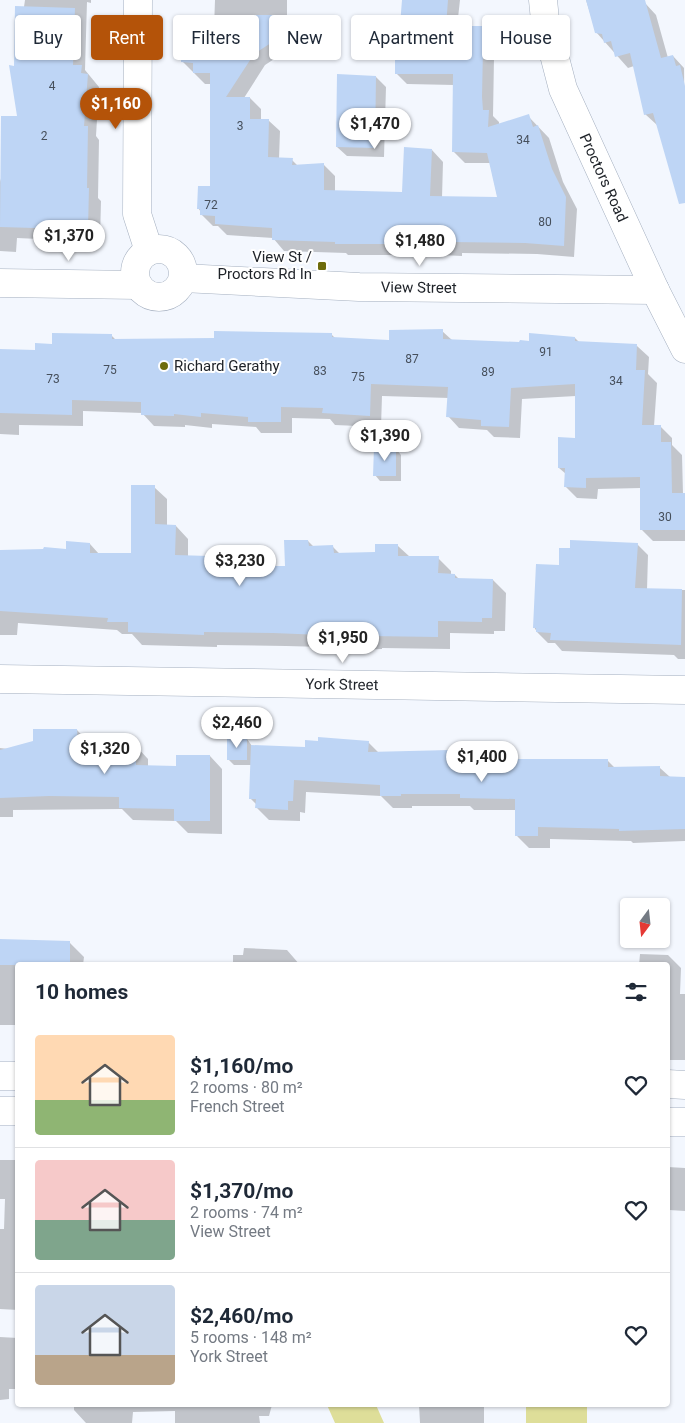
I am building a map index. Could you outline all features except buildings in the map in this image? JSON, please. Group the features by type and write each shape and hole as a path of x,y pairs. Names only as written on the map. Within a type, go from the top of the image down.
{"street":[{"path":"138,0 137,214 149,251"},
{"name":"Proctors Road","path":"544,0 545,20 563,89 655,290 685,349"},
{"path":"164,249 177,257 182,263 183,278 176,291 170,295 155,297 148,294 138,285 135,269 142,255 149,251 164,249"},
{"name":"View Street","path":"183,278 359,287 655,290"},
{"path":"0,283 138,285"},
{"name":"York Street","path":"0,679 685,690"},
{"path":"0,1076 15,1076"},
{"path":"670,1084 685,1084"},
{"path":"0,1111 15,1112"},
{"path":"670,1122 685,1122"}],"green space":[{"path":"328,1407 377,1407 384,1423 335,1423"},
{"path":"526,1407 587,1407 587,1423 526,1423"}],"place":[{"name":"View St / Proctors Rd In","path":"322,266"},
{"name":"Richard Gerathy","path":"164,366"}]}
